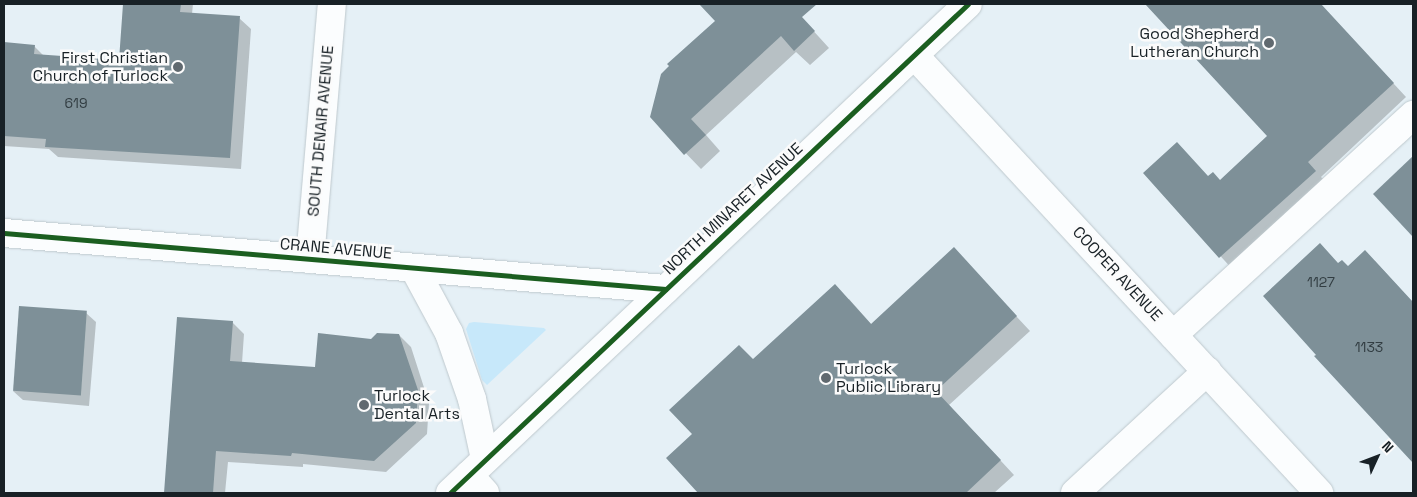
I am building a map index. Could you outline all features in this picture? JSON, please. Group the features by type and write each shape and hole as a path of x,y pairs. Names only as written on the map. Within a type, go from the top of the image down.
{"street":[{"name":"SOUTH DENAIR AVENUE","path":"310,259 332,4"},
{"name":"NORTH MINARET AVENUE","path":"472,480 666,289 968,4"},
{"name":"COOPER AVENUE","path":"914,55 1320,493"},
{"path":"1173,335 1409,126"},
{"name":"CRANE AVENUE","path":"4,233 666,289"},
{"path":"414,268 449,333 472,399 472,480"},
{"path":"1075,493 1207,371"}],"shaded area":[{"path":"469,323 544,328 546,330 487,385 482,380 466,329"}],"building":[{"name":"First Christian Church of Turlock","path":"123,4 181,4 180,12 240,16 230,158 45,147 46,139 4,136 4,42 35,45 34,54 119,60"},
{"path":"699,4 817,4 802,17 815,31 794,51 781,36 691,119 706,135 684,155 650,117 661,74 669,66 667,64 715,21"},
{"name":"Good Shepherd Lutheran Church","path":"1145,4 1321,4 1394,83 1308,162 1316,171 1219,258 1143,173 1177,142 1208,176 1213,172 1220,180 1267,136"},
{"path":"1413,156 1413,237 1373,194"},
{"path":"1320,243 1338,263 1342,260 1348,266 1365,250 1413,302 1413,463 1314,356 1316,355 1263,296"},
{"name":"Turlock Public Library","path":"954,247 1017,316 936,391 1001,460 966,493 698,493 666,458 692,434 669,410 739,345 753,359 835,284 871,324"},
{"path":"19,306 87,311 81,396 13,391"},
{"path":"177,317 233,321 230,361 315,367 318,333 371,339 377,333 399,334 418,390 416,423 374,461 292,453 291,456 216,451 213,493 164,493"}],"cycle path":[{"path":"450,493 968,4"},
{"path":"4,233 666,289"}],"place":[{"name":"Good Shepherd Lutheran Church","path":"1269,43"},
{"name":"First Christian Church of Turlock","path":"178,67"},
{"name":"Turlock Public Library","path":"826,378"},
{"name":"Turlock Dental Arts","path":"364,405"}]}
